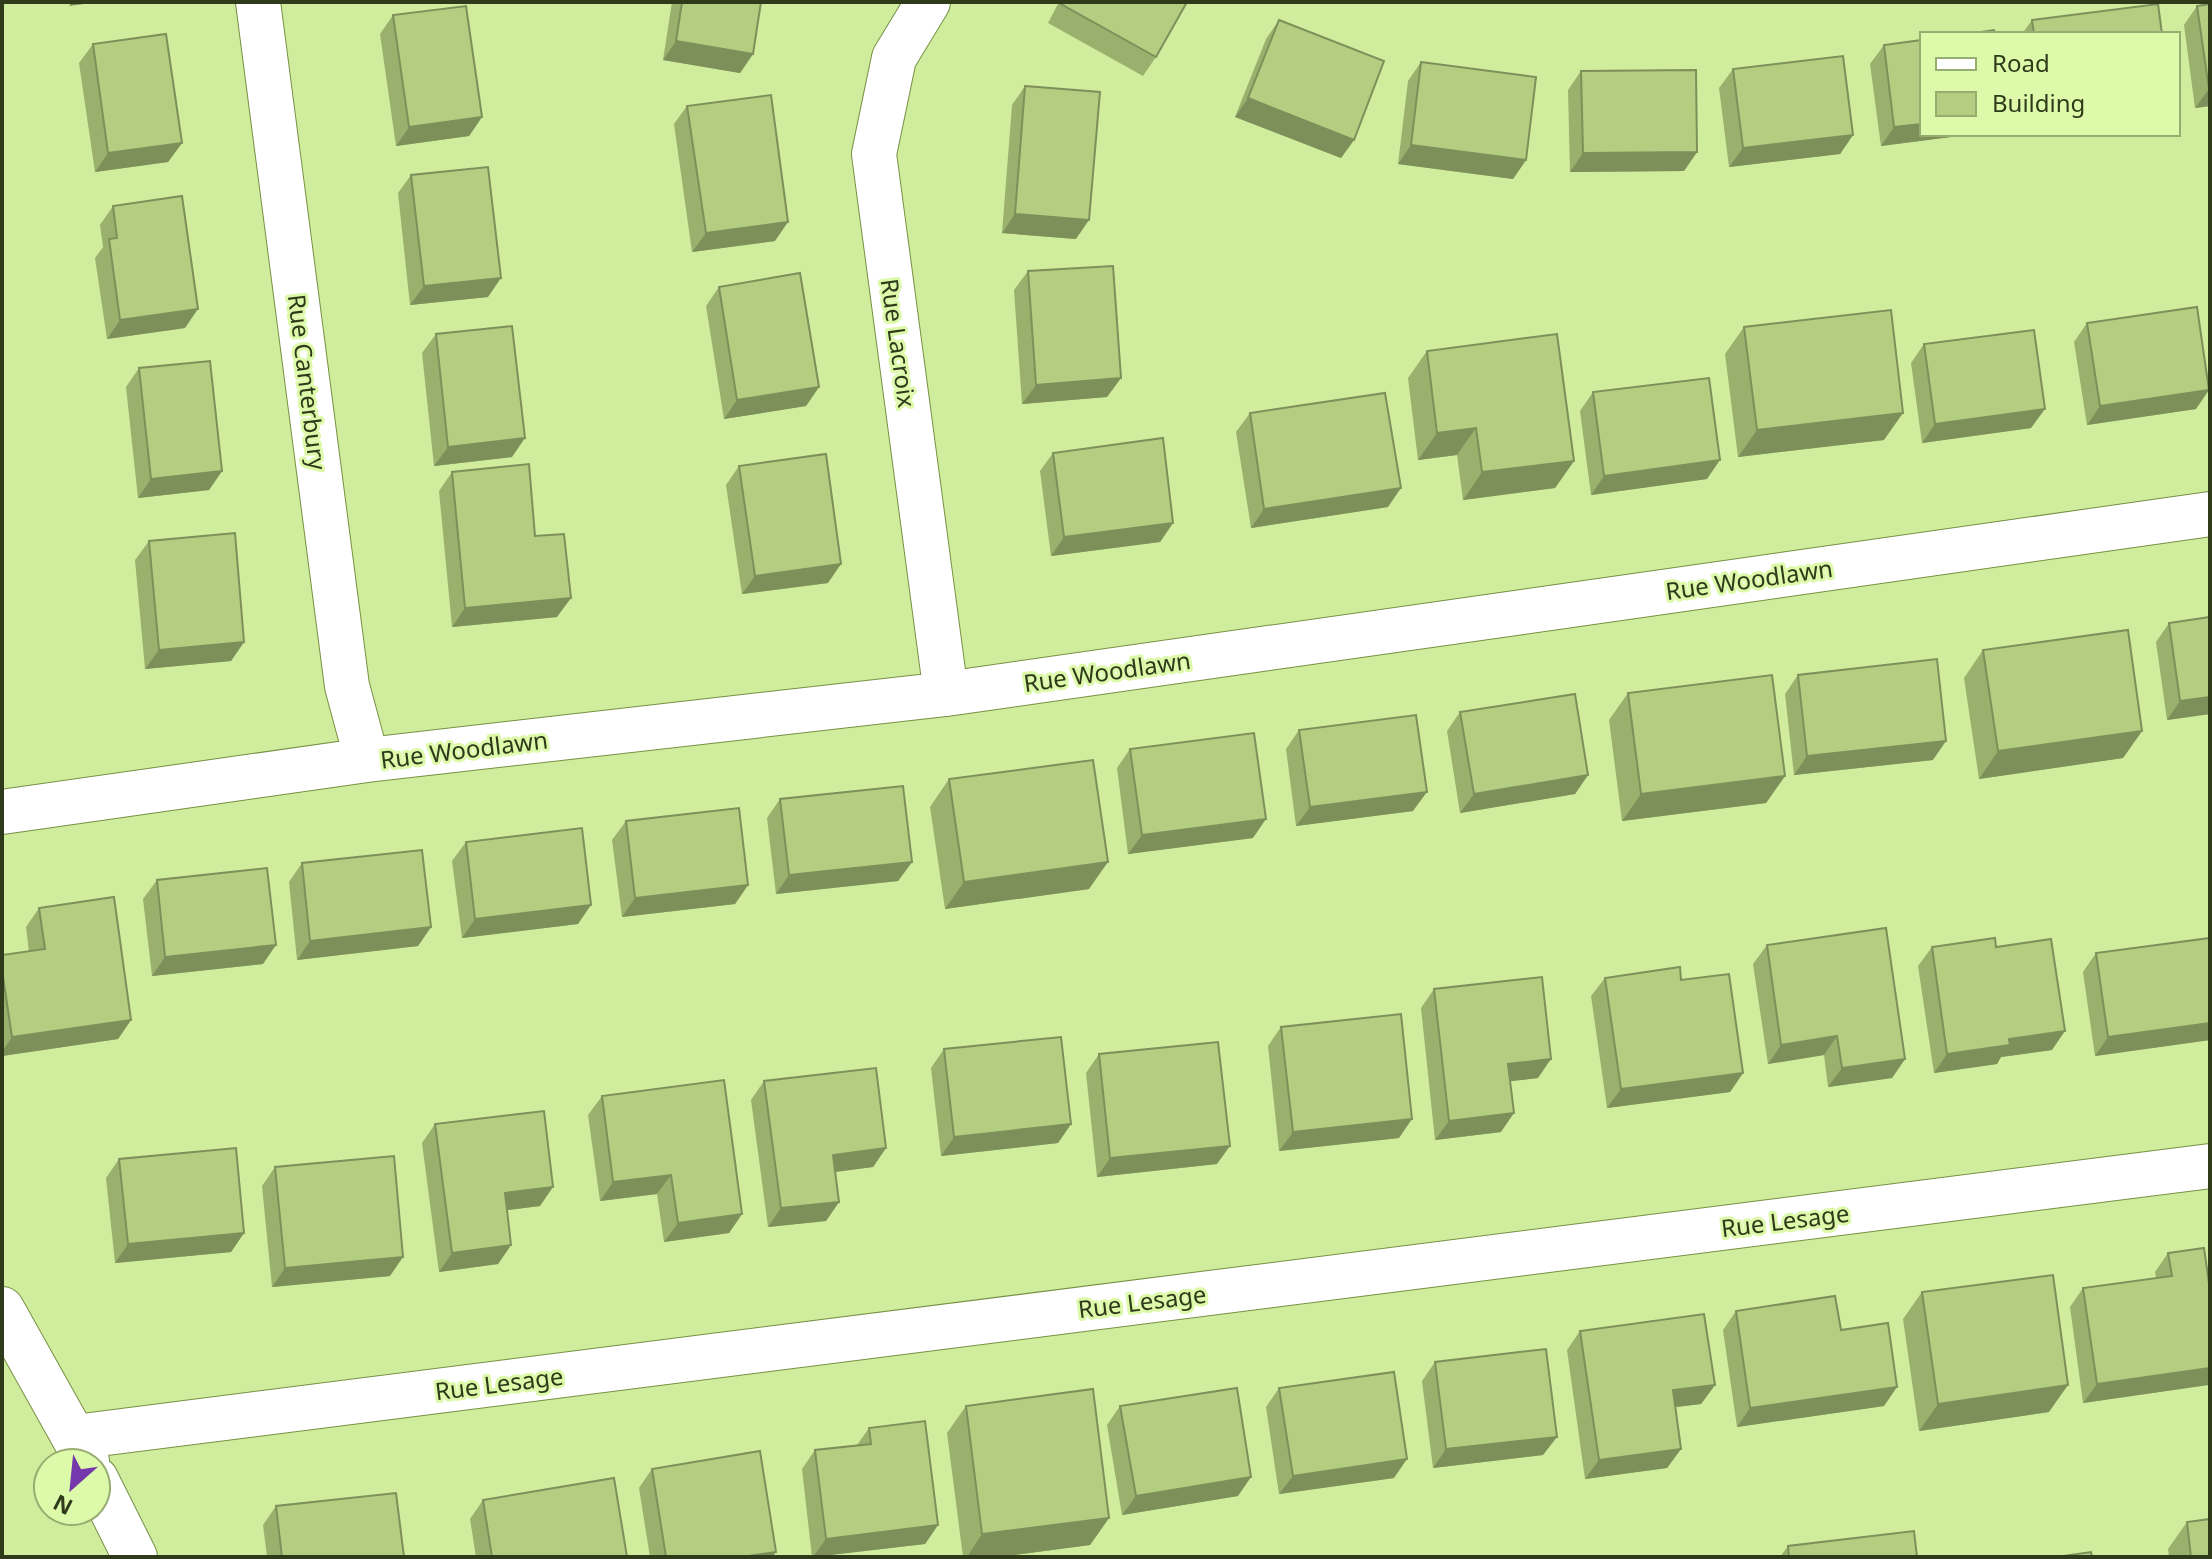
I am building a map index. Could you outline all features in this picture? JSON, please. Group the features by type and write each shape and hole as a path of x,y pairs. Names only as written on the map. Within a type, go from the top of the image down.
{"street":[{"name":"Rue Canterbury","path":"258,2 347,686 367,760"},
{"name":"Rue Lacroix","path":"928,2 894,58 874,154 946,694"},
{"name":"Rue Woodlawn","path":"2,812 367,760 946,694 2210,514"},
{"name":"Rue Lesage","path":"103,1447 2210,1166"},
{"path":"2,1309 79,1447"},
{"path":"112,1511 135,1557"}],"building":[{"path":"682,2 761,2 753,54 676,41"},
{"path":"1062,2 1187,2 1156,57"},
{"path":"2158,4 2162,32 2034,32 2032,20"},
{"path":"2210,4 2210,89 2209,89 2197,6"},
{"path":"466,6 482,117 409,127 393,15"},
{"path":"1279,20 1384,61 1354,140 1248,98"},
{"path":"166,34 182,143 108,153 93,44"},
{"path":"1920,40 1920,124 1894,127 1884,45"},
{"path":"1843,56 1853,135 1743,148 1733,69"},
{"path":"1421,62 1536,77 1526,160 1411,145"},
{"path":"1696,70 1697,152 1583,153 1581,71"},
{"path":"1025,86 1100,92 1089,220 1015,214"},
{"path":"771,95 788,222 706,233 687,106"},
{"path":"488,167 501,278 424,286 411,175"},
{"path":"182,196 198,309 120,320 109,239 117,238 113,206"},
{"path":"1113,266 1121,378 1036,385 1028,271"},
{"path":"800,273 819,387 737,400 719,287"},
{"path":"2197,307 2209,390 2100,406 2087,323"},
{"path":"1891,310 1903,413 1757,430 1744,327"},
{"path":"512,326 525,438 448,447 436,334"},
{"path":"2034,330 2045,409 1935,424 1924,344"},
{"path":"1557,334 1574,461 1482,472 1476,428 1437,433 1427,351"},
{"path":"210,361 222,471 151,479 139,368"},
{"path":"1709,378 1720,460 1604,476 1593,392"},
{"path":"1385,393 1401,488 1264,509 1250,413"},
{"path":"1163,438 1173,523 1064,537 1053,453"},
{"path":"826,454 841,564 755,576 739,466"},
{"path":"529,464 535,536 564,534 571,598 465,608 452,472"},
{"path":"235,533 244,642 159,650 149,541"},
{"path":"2210,617 2210,697 2180,701 2169,623"},
{"path":"2128,630 2142,731 1998,751 1983,650"},
{"path":"1937,659 1946,741 1807,756 1798,675"},
{"path":"1772,675 1785,776 1641,794 1628,693"},
{"path":"1575,694 1588,775 1474,794 1460,712"},
{"path":"1416,715 1427,792 1310,807 1299,730"},
{"path":"1254,733 1266,819 1142,835 1130,749"},
{"path":"1093,760 1108,862 964,882 949,779"},
{"path":"903,786 912,862 789,875 780,799"},
{"path":"739,808 748,885 635,898 626,821"},
{"path":"582,828 591,905 475,919 466,842"},
{"path":"422,850 431,927 310,941 302,863"},
{"path":"267,868 276,945 165,957 157,880"},
{"path":"114,897 131,1020 12,1037 2,955 45,949 39,908"},
{"path":"1886,928 1905,1059 1842,1068 1837,1036 1781,1045 1767,945"},
{"path":"1995,938 1996,947 2051,939 2065,1031 2009,1039 2010,1045 1947,1054 1932,947"},
{"path":"2210,938 2210,1023 2108,1037 2096,953"},
{"path":"1680,967 1681,980 1729,974 1743,1073 1621,1089 1605,978"},
{"path":"1542,977 1551,1059 1508,1064 1514,1113 1449,1121 1434,989"},
{"path":"1401,1014 1412,1119 1293,1132 1281,1027"},
{"path":"1061,1037 1071,1124 954,1137 944,1049"},
{"path":"1218,1042 1230,1146 1110,1158 1099,1054"},
{"path":"876,1068 886,1148 833,1155 839,1202 781,1208 764,1081"},
{"path":"724,1080 742,1214 678,1223 671,1175 613,1182 602,1096"},
{"path":"544,1111 553,1187 505,1193 511,1245 452,1253 435,1124"},
{"path":"236,1148 244,1233 128,1244 119,1159"},
{"path":"394,1156 403,1257 285,1268 275,1167"},
{"path":"2204,1248 2210,1290 2210,1368 2097,1384 2083,1288 2172,1276 2168,1253"},
{"path":"2053,1275 2068,1385 1938,1404 1922,1292"},
{"path":"1835,1296 1841,1330 1888,1323 1897,1387 1750,1408 1736,1311"},
{"path":"1704,1314 1715,1385 1673,1390 1681,1449 1599,1460 1580,1331"},
{"path":"1546,1349 1557,1437 1446,1449 1435,1362"},
{"path":"1394,1372 1407,1459 1293,1476 1279,1388"},
{"path":"1237,1388 1251,1477 1136,1496 1120,1406"},
{"path":"1093,1389 1109,1518 982,1534 966,1406"},
{"path":"925,1421 938,1525 826,1539 815,1450 871,1444 869,1428"},
{"path":"760,1451 776,1552 742,1557 666,1557 652,1469"},
{"path":"614,1478 627,1557 492,1557 483,1500"},
{"path":"396,1493 404,1557 282,1557 276,1506"},
{"path":"2210,1519 2210,1557 2191,1557 2187,1522"},
{"path":"1914,1531 1917,1557 1789,1557 1788,1546"},
{"path":"2091,1552 2092,1557 2056,1557"}]}
